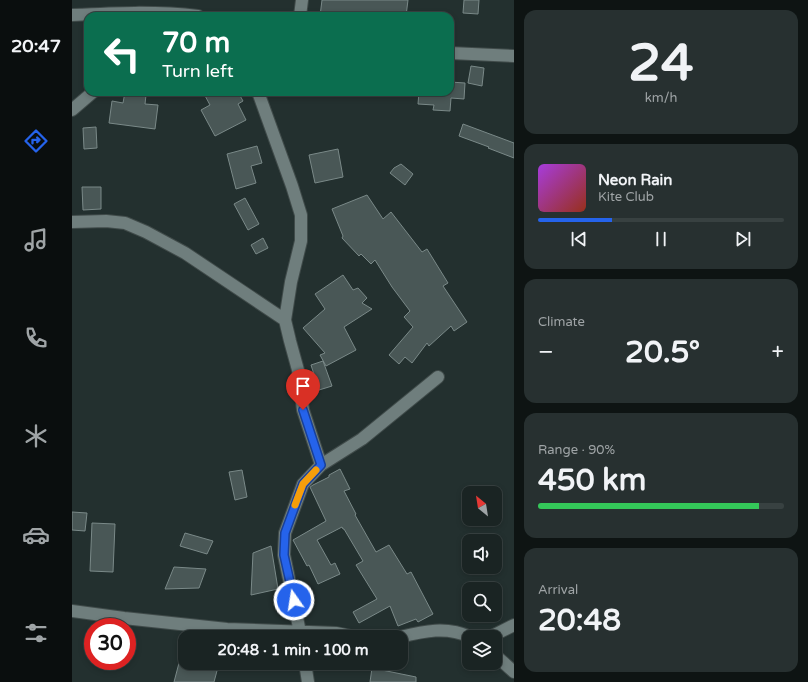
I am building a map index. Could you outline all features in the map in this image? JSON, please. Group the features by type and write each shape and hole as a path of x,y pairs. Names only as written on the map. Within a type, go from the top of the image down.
{"street":[{"path":"300,12 302,0"},
{"path":"72,15 84,15"},
{"path":"454,53 514,56"},
{"path":"72,110 89,96"},
{"path":"259,96 301,215 301,241 285,320 298,370 303,410 321,465"},
{"path":"72,222 106,221 125,223 146,232 184,254 285,320"},
{"path":"300,630 284,555 285,533 303,484 321,465 362,439 438,377"},
{"path":"72,611 124,618 252,630"},
{"path":"502,631 514,625"},
{"path":"408,635 444,630 462,633"},
{"path":"502,661 514,672"},
{"path":"306,670 308,682"}],"building":[{"path":"322,0 408,0 406,12 320,12"},
{"path":"464,0 479,0 478,14 463,13"},
{"path":"471,66 484,68 482,86 468,83"},
{"path":"454,82 465,83 464,99 451,98 450,111 433,110 434,105 418,104 419,96 454,96"},
{"path":"124,96 146,96 145,104 158,105 155,129 109,123 112,101 123,103"},
{"path":"205,96 240,96 243,101 238,104 246,120 215,136 201,110 210,105"},
{"path":"463,124 514,143 514,158 459,136"},
{"path":"96,127 97,148 84,149 83,128"},
{"path":"257,146 262,163 251,166 256,183 236,189 227,154"},
{"path":"338,149 343,177 315,183 309,155"},
{"path":"401,164 413,174 405,185 390,173 394,168"},
{"path":"82,187 101,187 101,209 83,210"},
{"path":"367,195 383,219 391,212 422,252 427,249 448,283 443,286 467,322 454,331 451,326 429,346 427,343 412,363 405,357 399,364 389,355 413,327 404,317 410,311 392,287 375,260 371,264 361,254 359,256 342,238 343,236 332,209"},
{"path":"245,198 259,224 248,230 234,204"},
{"path":"263,238 268,248 256,254 251,245"},
{"path":"343,275 353,290 358,288 367,298 362,303 372,309 344,327 356,350 326,366 320,355 325,353 303,328 325,309 315,294"},
{"path":"323,361 332,386 319,390 311,365"},
{"path":"340,469 350,489 344,491 356,514 355,515 376,552 389,545 407,574 411,572 433,614 418,622 416,619 398,626 390,606 359,623 353,612 377,599 356,565 363,561 342,527 317,540 331,565 335,563 340,574 318,584 309,565 307,566 293,540 326,521 310,487 329,477 329,475"},
{"path":"242,470 247,497 235,500 229,472"},
{"path":"72,512 87,513 85,531 72,530"},
{"path":"92,523 115,524 113,572 90,571"},
{"path":"185,533 213,541 207,554 180,546"},
{"path":"271,546 278,589 251,595 253,553"},
{"path":"174,567 206,569 199,588 165,589"},
{"path":"178,667 178,670 217,670 214,682 174,682"},
{"path":"372,670 382,670 416,677 416,682 370,682"}],"slow traffic":[{"path":"295,505 303,484 316,470"}],"route":[{"path":"294,600 284,555 285,533 303,484 321,465 303,410"}]}
